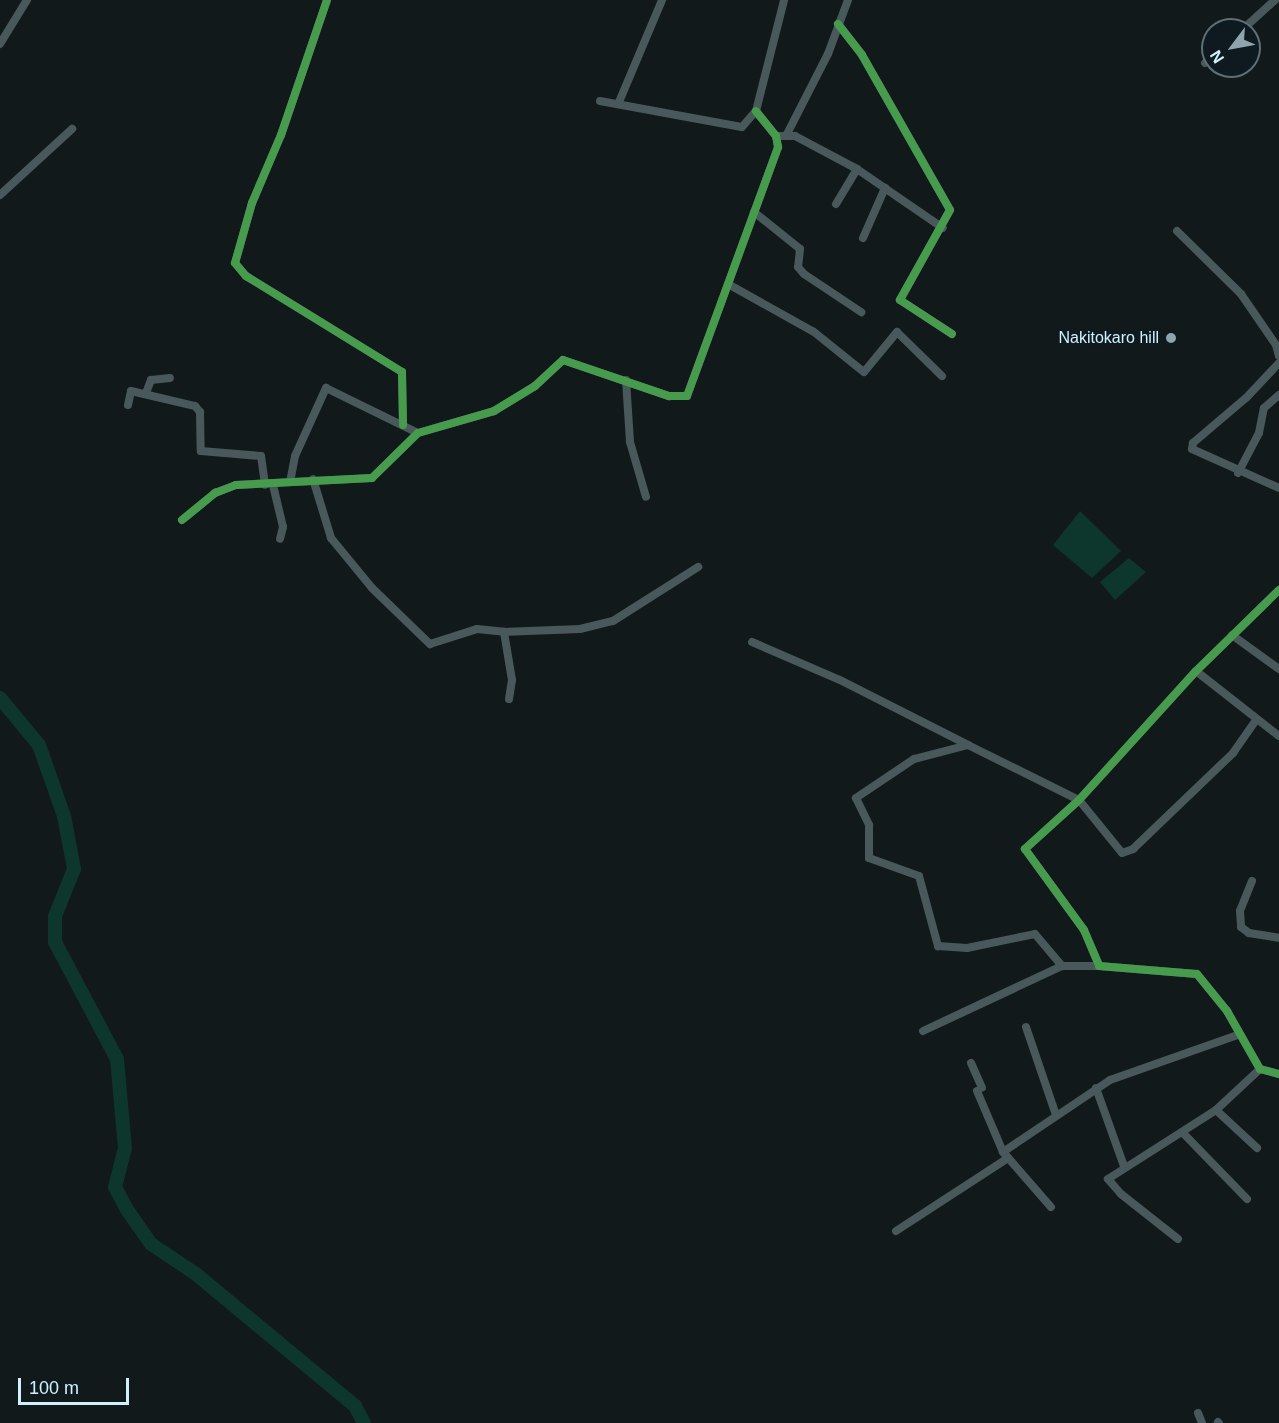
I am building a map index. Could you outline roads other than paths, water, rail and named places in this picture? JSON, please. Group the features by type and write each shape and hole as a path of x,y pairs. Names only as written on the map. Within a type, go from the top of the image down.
{"street":[{"path":"0,44 27,0"},
{"path":"327,0 281,135 252,203 235,263 246,276 402,372 403,426"},
{"path":"619,102 662,0"},
{"path":"600,101 619,102 733,128 750,122 756,111 784,0"},
{"path":"787,135 828,54 837,24 848,0"},
{"path":"1255,18 1275,0"},
{"path":"837,24 862,55 950,210 943,228 900,300 952,334"},
{"path":"182,520 215,493 236,485 269,485 313,479 372,478 418,433 494,411 535,386 563,360 669,396 687,396 778,147 776,136 756,111"},
{"path":"0,195 72,129"},
{"path":"776,136 787,135 857,169 943,228"},
{"path":"836,204 857,169"},
{"path":"862,238 885,188"},
{"path":"754,212 800,249 798,267 804,274 861,312"},
{"path":"1177,231 1241,294 1276,345 1279,356"},
{"path":"728,284 814,332 864,372 897,332 942,376"},
{"path":"1279,363 1247,397 1193,442 1192,449 1239,473 1279,488"},
{"path":"146,393 151,380 170,378"},
{"path":"626,380 630,442 646,497"},
{"path":"290,482 295,456 326,388 418,433"},
{"path":"128,405 131,391 195,406 200,412 201,451 261,456 283,527 280,539"},
{"path":"1239,473 1238,467 1259,433 1264,408 1279,395"},
{"path":"313,479 332,538 372,588 430,644 477,629 504,632 580,629 613,621 698,567"},
{"path":"1099,966 1084,930 1025,849 1079,800 1196,671 1279,590"},
{"path":"504,632 512,680 509,699"},
{"path":"1232,635 1279,669"},
{"path":"752,642 840,680 1079,800 1113,846 1127,852 1233,753 1256,720"},
{"path":"1196,671 1279,736"},
{"path":"968,745 914,759 856,798 869,825 869,858 919,876 938,945 967,948 1035,934 1062,966"},
{"path":"1252,881 1240,911 1241,927 1249,933 1279,938"},
{"path":"923,1031 1062,966 1099,966 1197,974 1227,1011 1260,1069 1279,1074"},
{"path":"1026,1027 1056,1115"},
{"path":"896,1232 1096,1088 1239,1035"},
{"path":"971,1063 1006,1155 1051,1207"},
{"path":"1178,1239 1121,1194 1108,1179 1124,1166 1183,1133 1216,1110 1260,1069"},
{"path":"1096,1088 1124,1166"},
{"path":"1216,1110 1257,1148"},
{"path":"1183,1133 1247,1199"},
{"path":"1198,1413 1202,1423"}],"waterway":[{"path":"0,698 39,745 64,816 74,869 55,916 55,942 117,1059 125,1148 115,1187 128,1211 151,1244 196,1274 355,1406 364,1423"}],"place":[{"name":"Nakitokaro hill","path":"1171,338"}]}
